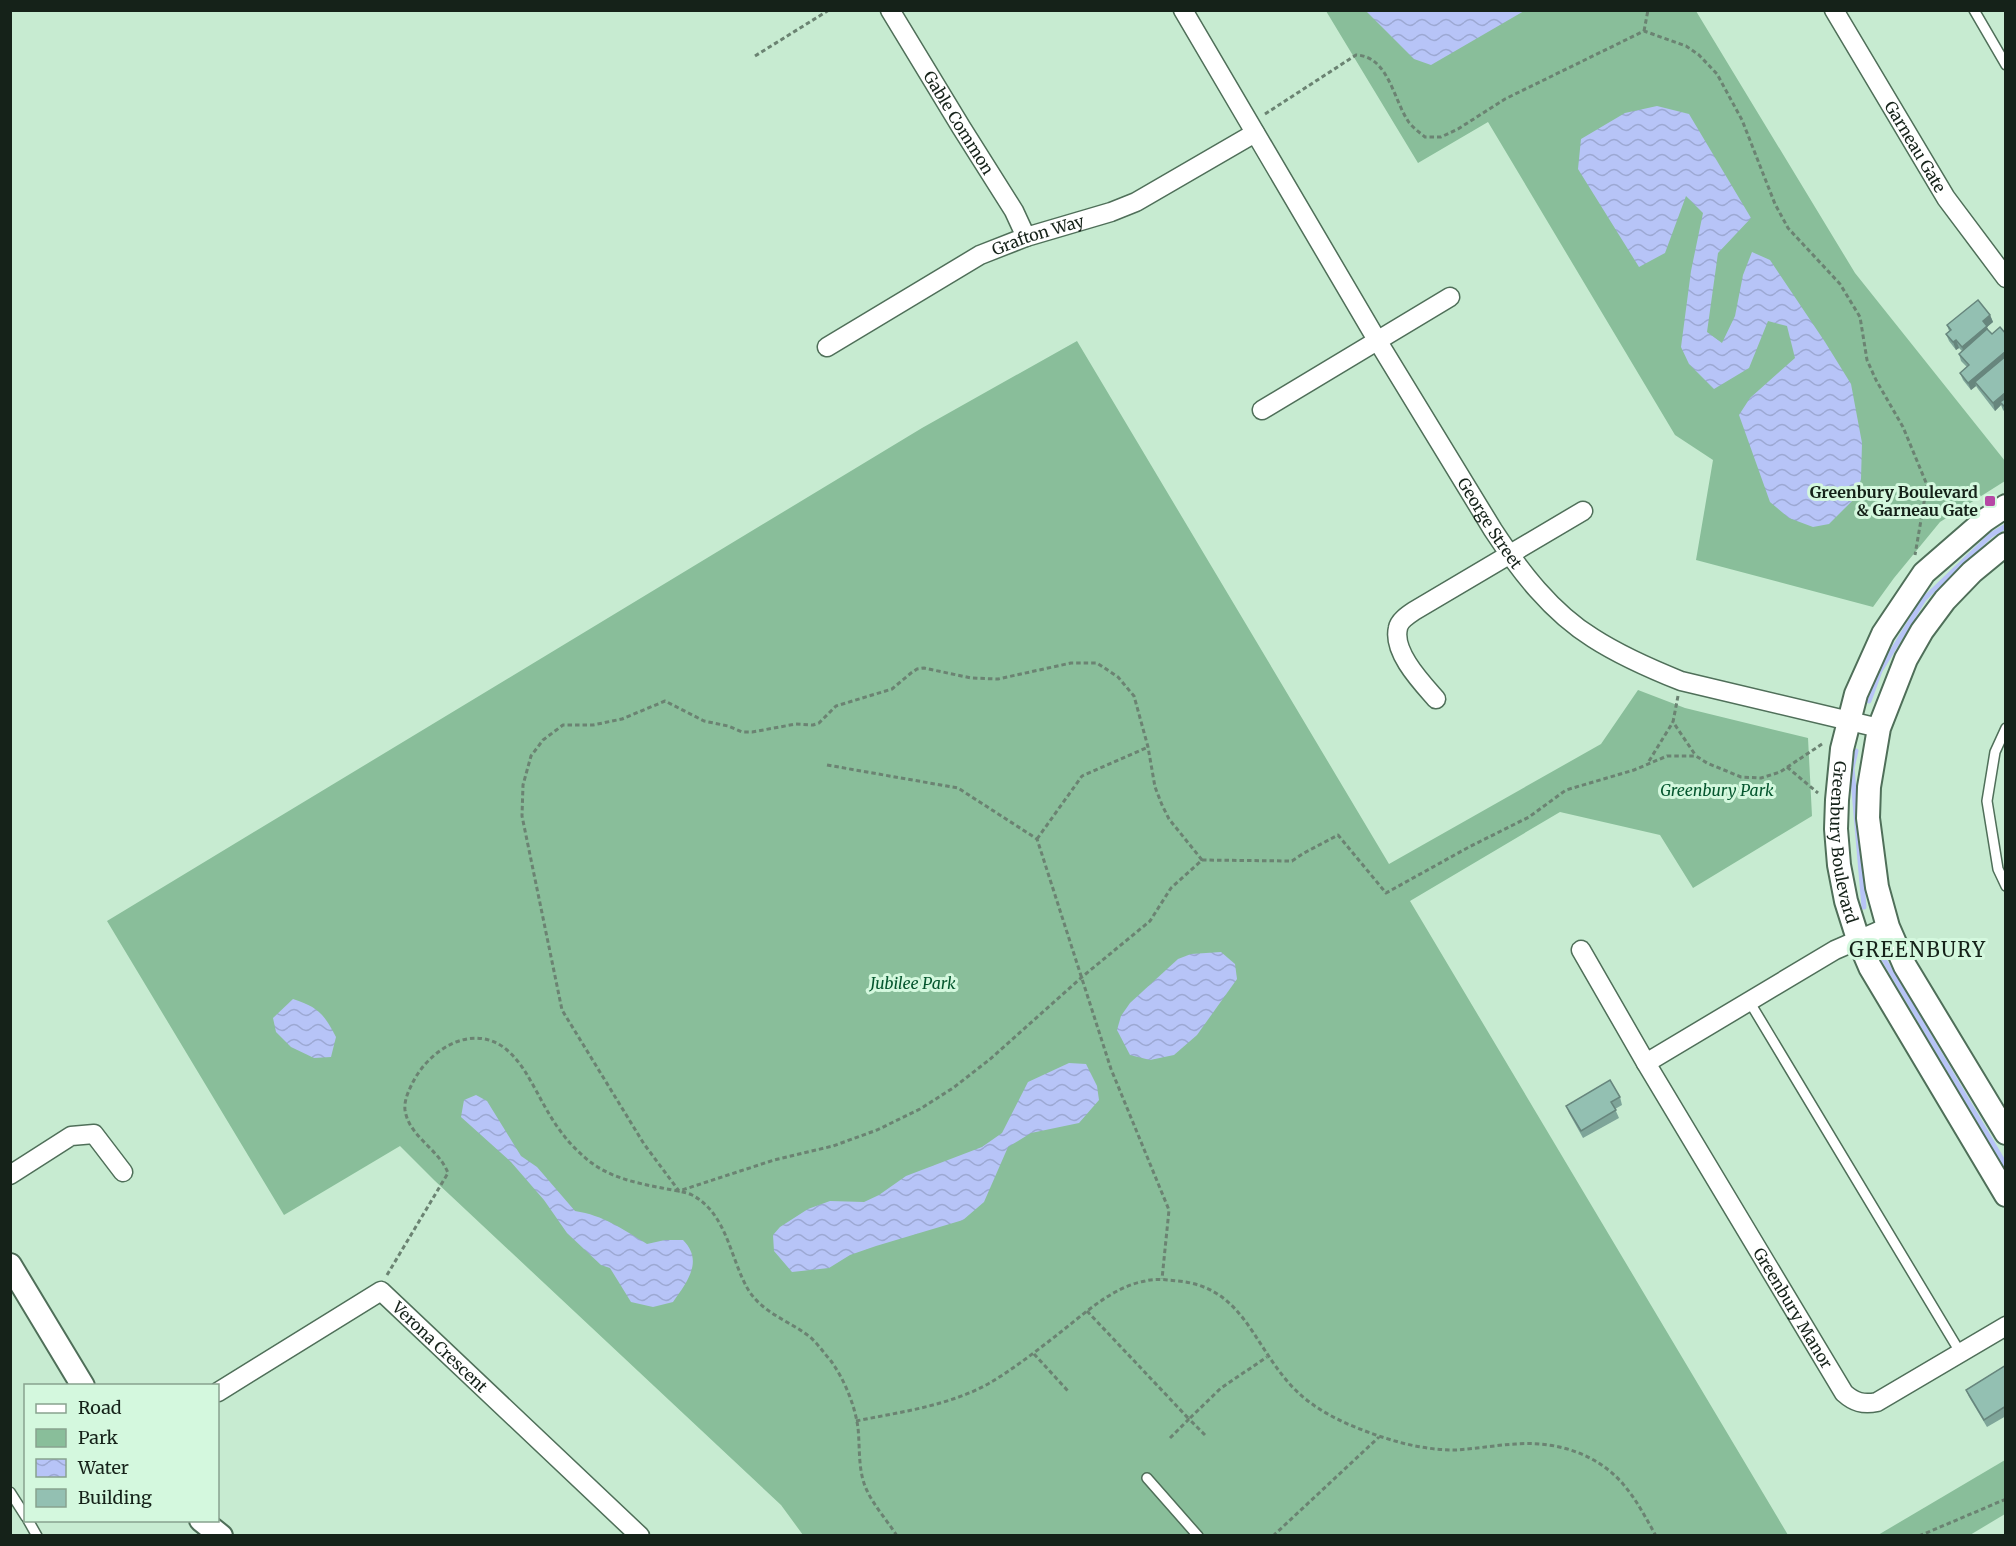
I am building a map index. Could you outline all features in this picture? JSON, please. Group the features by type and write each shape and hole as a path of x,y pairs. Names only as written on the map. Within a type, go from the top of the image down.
{"street":[{"name":"Gable Common","path":"890,10 960,127 1014,211 1026,237"},
{"name":"George Street","path":"1183,10 1258,124 1377,340 1509,555 1548,600 1593,638 1652,669 1681,681 1879,728"},
{"name":"Garneau Gate","path":"1834,10 1946,198 2006,278"},
{"name":"Grafton Way","path":"827,347 966,262 997,247 1111,212 1136,202 1258,124"},
{"path":"1262,410 1450,297"},
{"name":"Greenbury Boulevard","path":"2006,506 1985,520 1924,573 1883,634 1856,694 1842,749 1836,829 1839,865 1846,902 1870,968 2006,1195"},
{"path":"1436,699 1417,677 1402,653 1398,627 1403,620 1414,611 1583,511"},
{"name":"Greenbury Boulevard","path":"2006,544 1972,572 1922,631 1898,679 1879,728 1869,787 1868,818 1877,887 1888,927 1905,966 2006,1133"},
{"path":"1646,1063 1835,950 1888,927"},
{"name":"Greenbury Manor","path":"1581,950 1844,1393 1859,1403 1876,1402 2006,1326"},
{"path":"10,1175 70,1136 94,1134 123,1172"},
{"path":"10,1265 82,1384"},
{"name":"Verona Crescent","path":"219,1391 381,1291 640,1536"}],"lane":[{"path":"1974,10 2006,65"},
{"path":"2006,728 1995,752 1987,801 1998,869 2006,885"},
{"path":"1749,1001 1960,1352"},
{"path":"1147,1478 1198,1536"},
{"path":"10,1492 24,1514"},
{"path":"29,1522 37,1536"}],"path":[{"path":"755,56 829,10"},
{"path":"1644,31 1648,10"},
{"path":"1258,124 1356,55 1368,56 1381,66 1409,122 1425,137 1441,137 1458,129 1505,99 1644,31 1686,46 1718,74 1742,120 1775,204 1788,228 1840,284 1860,317 1868,360 1876,380 1903,427 1927,485 1914,562"},
{"path":"679,1191 644,1144 562,1010 522,816 523,785 531,756 543,740 563,725 593,725 622,719 665,701 704,721 728,726 742,732 796,724 813,725 819,723 836,706 892,689 917,669 924,668 971,678 998,679 1071,663 1097,663 1118,677 1134,696 1148,747 1155,787 1169,819 1202,860"},
{"path":"1648,762 1673,722 1681,681"},
{"path":"1673,722 1696,756 1741,777 1761,778 1780,772 1822,744"},
{"path":"1037,839 1082,776 1148,747"},
{"path":"679,1191 774,1160 832,1146 877,1130 920,1109 953,1088 989,1060 1082,977 1150,921 1171,888 1202,860 1292,861 1338,836 1386,893 1529,817 1566,790 1634,770 1648,762 1667,756 1696,756"},
{"path":"826,765 958,788 1037,839 1111,1069 1169,1210 1162,1280"},
{"path":"1787,767 1819,794"},
{"path":"381,1291 389,1272 448,1173 443,1163 409,1124 405,1109 406,1098 413,1081 433,1054 454,1043 475,1039 496,1043 514,1056 554,1122 579,1152 594,1165 622,1179 692,1195 715,1216 749,1291 766,1310 810,1337 840,1375 856,1421 865,1485 897,1536"},
{"path":"856,1421 939,1403 987,1384 1034,1354 1087,1311 1124,1287 1145,1281 1190,1282 1206,1287 1228,1301 1240,1313 1268,1357 1290,1384 1312,1405 1334,1418 1407,1446 1454,1450 1517,1443 1549,1443 1568,1448 1587,1456 1621,1482 1635,1500 1656,1536"},
{"path":"1087,1311 1205,1435"},
{"path":"1034,1354 1068,1391"},
{"path":"1170,1438 1221,1388 1268,1357"},
{"path":"1273,1536 1379,1437"},
{"path":"1919,1536 2006,1499"}],"green space":[{"path":"1326,11 1696,11 1855,273 2005,461 2005,481 1940,522 1873,607 1696,560 1713,460 1675,435 1488,122 1418,163"},
{"name":"Jubilee Park","path":"1077,341 1389,864 1601,744 1638,690 1685,708 1808,738 1812,816 1693,888 1660,835 1560,812 1410,901 1788,1535 803,1535 781,1505 400,1146 284,1215 107,921 922,428"},
{"path":"2005,1460 2005,1514 1970,1535 1878,1535"}],"water":[{"path":"1366,11 1524,11 1431,65 1414,59"},
{"path":"1657,106 1689,114 1751,218 1718,253 1707,332 1722,343 1735,316 1743,275 1752,252 1770,260 1851,384 1862,443 1861,479 1855,498 1829,524 1813,527 1789,518 1770,502 1739,415 1750,398 1795,358 1787,326 1768,321 1749,368 1714,389 1689,364 1681,347 1691,271 1703,213 1686,196 1665,253 1639,267 1578,169 1581,139 1625,113"},
{"path":"1221,952 1235,964 1237,979 1197,1035 1174,1055 1150,1060 1130,1055 1117,1030 1121,1016 1130,1003 1178,959 1191,954"},
{"path":"293,999 314,1008 328,1022 336,1037 331,1057 314,1058 291,1047 276,1032 273,1018"},
{"path":"1069,1063 1086,1064 1097,1086 1099,1100 1079,1123 1031,1133 1008,1147 984,1202 963,1220 850,1255 829,1268 792,1272 774,1251 773,1235 780,1227 808,1209 830,1201 864,1202 879,1195 906,1176 982,1147 1002,1133 1028,1082"},
{"path":"476,1095 487,1101 521,1156 537,1167 575,1211 604,1220 647,1244 665,1240 683,1240 689,1248 693,1264 688,1279 673,1302 653,1307 631,1302 610,1268 601,1265 567,1233 544,1200 511,1162 461,1117 464,1100"}],"building":[{"path":"1978,300 1990,315 1983,321 1987,326 1962,347 1946,334 1951,330 1947,325"},
{"path":"2000,327 2006,334 2006,351 1968,383 1960,373 1969,365 1959,354 1987,329 1992,334"},
{"path":"2006,356 2006,392 1993,403 1975,382"},
{"path":"2006,398 2006,408 2000,402"},
{"path":"1610,1080 1620,1097 1611,1102 1616,1110 1581,1131 1566,1106"},
{"path":"2006,1365 2006,1406 1984,1420 1966,1390"}],"waterway":[{"path":"1869,701 1880,671 1924,599 1991,535 2006,526"},
{"path":"1856,751 1852,768 1864,907"},
{"path":"1883,958 2006,1166"}],"place":[{"name":"Greenbury Boulevard & Garneau Gate","path":"1990,501"}],"district":[{"name":"GREENBURY","path":"1918,949"}],"park label":[{"name":"Greenbury Park","path":"1717,790"}]}
